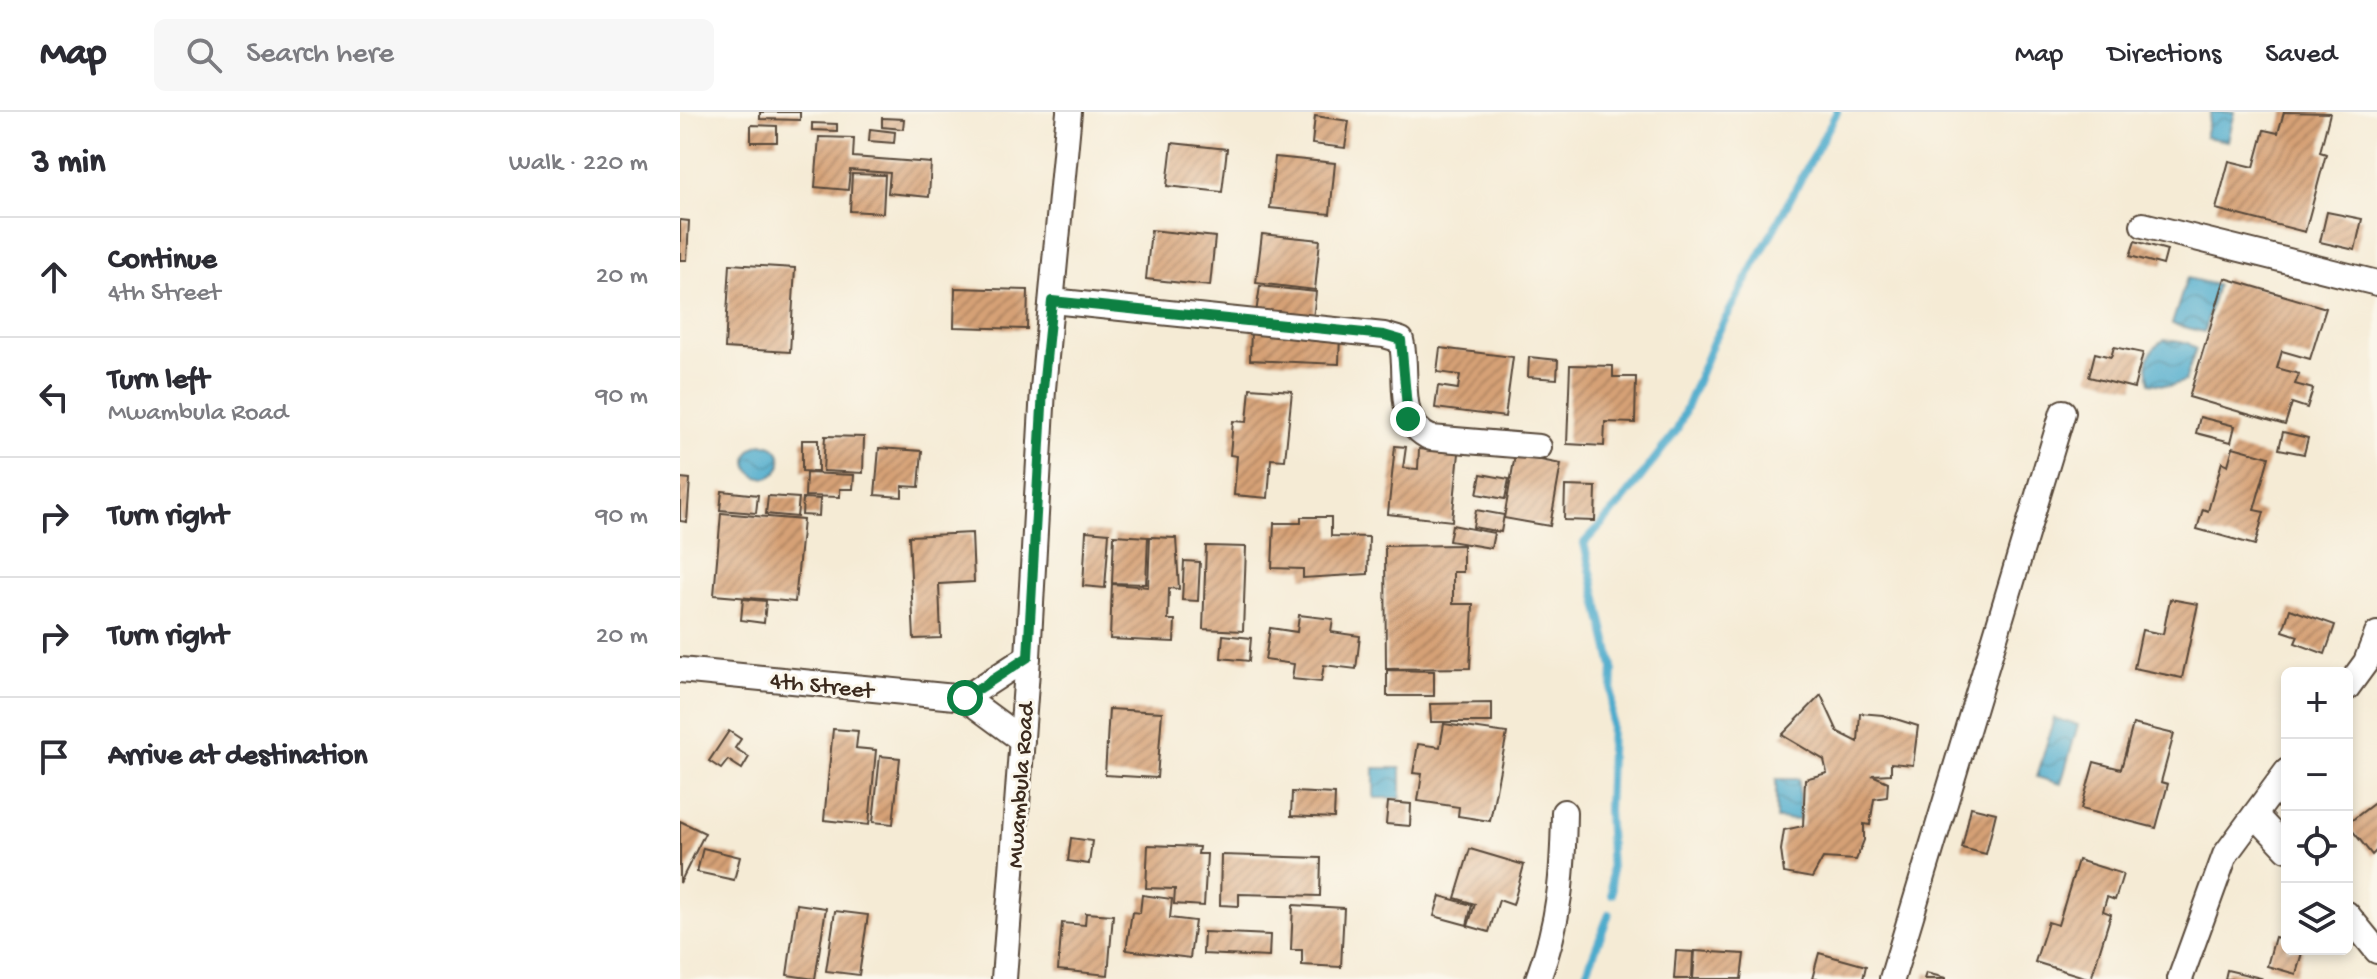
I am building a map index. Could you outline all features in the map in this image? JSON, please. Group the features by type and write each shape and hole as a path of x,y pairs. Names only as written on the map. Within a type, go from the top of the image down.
{"street":[{"name":"Mwambula Road","path":"1004,979 1028,657 1043,389 1069,112"},
{"path":"2143,225 2377,283"},
{"path":"1052,301 1384,335 1401,340 1408,419 1416,432 1431,438 1539,447"},
{"path":"1892,979 2063,412"},
{"path":"2353,680 2366,662 2377,634"},
{"path":"1022,740 965,698 1028,657"},
{"name":"4th Street","path":"680,670 965,698"},
{"path":"2180,979 2225,855 2281,779"},
{"path":"1538,979 1554,934 1562,887 1564,812"},
{"path":"2255,815 2281,843"},
{"path":"2353,921 2377,951"}],"water":[{"path":"2211,112 2235,112 2228,141 2205,137"},
{"path":"2187,278 2217,285 2204,332 2172,324"},
{"path":"2164,340 2188,343 2196,349 2185,381 2170,386 2150,383 2148,370 2150,354"},
{"path":"764,444 776,449 781,461 776,473 764,478 752,473 747,461 752,449"},
{"path":"2054,718 2078,725 2061,784 2037,777"},
{"path":"1374,768 1401,768 1401,798 1374,798"},
{"path":"1776,779 1799,779 1799,820 1776,819"}],"building":[{"path":"760,112 800,112 800,120 760,119"},
{"path":"2284,112 2330,113 2320,152 2326,154 2305,232 2216,209 2229,161 2254,167 2264,130 2278,133"},
{"path":"1315,116 1349,121 1345,148 1312,144"},
{"path":"882,118 904,119 903,129 882,127"},
{"path":"812,123 837,124 837,131 812,130"},
{"path":"751,125 777,126 777,142 751,142"},
{"path":"870,129 895,132 894,143 869,141"},
{"path":"819,137 854,138 853,157 931,163 929,197 888,193 890,173 850,170 848,190 815,187"},
{"path":"1172,143 1227,149 1222,192 1167,186"},
{"path":"1275,157 1335,163 1330,214 1270,208"},
{"path":"852,174 885,175 883,213 850,211"},
{"path":"2327,212 2362,219 2355,250 2320,242"},
{"path":"680,220 689,221 687,260 680,260"},
{"path":"1151,230 1215,237 1210,286 1146,279"},
{"path":"1262,234 1320,240 1315,290 1256,283"},
{"path":"2135,241 2167,250 2163,265 2130,256"},
{"path":"730,264 795,268 790,352 725,348"},
{"path":"2225,278 2326,308 2310,359 2282,351 2277,368 2299,374 2295,384 2313,389 2307,408 2292,403 2285,425 2189,397"},
{"path":"1260,286 1316,292 1313,319 1256,313"},
{"path":"955,288 1028,290 1027,329 954,327"},
{"path":"1251,329 1340,333 1339,364 1250,360"},
{"path":"2114,347 2143,353 2134,388 2089,377 2095,353 2111,357"},
{"path":"1440,348 1513,357 1505,417 1435,408 1438,386 1458,389 1460,375 1437,372"},
{"path":"1529,357 1558,360 1557,379 1528,377"},
{"path":"1570,365 1613,366 1613,377 1636,377 1635,423 1605,422 1604,446 1567,444"},
{"path":"1250,388 1292,391 1285,460 1271,459 1268,498 1234,495 1237,456 1230,455 1233,421 1247,422"},
{"path":"2200,417 2235,426 2231,442 2196,433"},
{"path":"2283,432 2308,438 2304,454 2279,449"},
{"path":"825,436 864,437 863,473 823,471"},
{"path":"802,440 818,440 818,472 802,471"},
{"path":"1395,446 1406,447 1403,468 1418,469 1419,449 1459,453 1452,521 1388,514"},
{"path":"2233,447 2269,457 2254,510 2264,512 2255,545 2197,529 2203,509 2208,511 2222,462 2228,465"},
{"path":"879,448 922,451 919,487 902,486 902,497 875,495"},
{"path":"1515,455 1561,464 1550,526 1504,518"},
{"path":"806,473 854,475 853,489 840,489 840,497 805,496"},
{"path":"1481,474 1509,479 1505,499 1477,494"},
{"path":"680,478 690,479 687,522 680,521"},
{"path":"1565,486 1596,487 1595,521 1564,520"},
{"path":"722,491 758,495 756,513 720,510"},
{"path":"768,496 799,498 797,517 766,514"},
{"path":"803,498 820,499 819,516 802,515"},
{"path":"1476,510 1504,515 1501,532 1473,527"},
{"path":"721,513 803,520 795,602 714,595"},
{"path":"1301,517 1331,517 1331,536 1369,537 1368,574 1303,578 1303,569 1272,568 1274,523 1301,523"},
{"path":"1452,525 1494,533 1491,548 1449,541"},
{"path":"1086,531 1109,533 1105,588 1083,586"},
{"path":"972,533 974,582 939,584 941,638 914,639 909,536"},
{"path":"1114,535 1148,537 1146,584 1112,583"},
{"path":"1150,537 1176,538 1179,589 1169,588 1168,620 1175,620 1174,642 1110,639 1112,584 1148,587"},
{"path":"1463,545 1463,572 1453,572 1453,604 1473,604 1470,668 1386,669 1385,546"},
{"path":"1206,546 1246,547 1243,631 1203,629"},
{"path":"1184,561 1200,562 1198,601 1182,600"},
{"path":"743,599 766,601 764,623 741,620"},
{"path":"2170,599 2198,604 2182,678 2134,668 2142,630 2163,634"},
{"path":"2290,609 2335,625 2325,654 2295,643 2298,636 2283,631"},
{"path":"1299,615 1333,619 1331,632 1360,636 1356,669 1324,665 1321,682 1292,679 1294,664 1265,660 1270,628 1297,632"},
{"path":"1223,635 1251,638 1249,661 1221,658"},
{"path":"1387,670 1434,671 1434,696 1387,696"},
{"path":"1821,695 1838,732 1858,742 1860,713 1883,715 1918,726 1913,765 1891,763 1891,774 1872,775 1888,782 1887,797 1874,799 1870,825 1864,824 1864,840 1856,860 1823,858 1812,878 1784,873 1781,850 1784,830 1803,826 1805,779 1827,773 1824,760 1782,735"},
{"path":"1492,703 1492,722 1431,722 1430,704"},
{"path":"1109,709 1162,712 1157,778 1105,775"},
{"path":"1444,724 1507,733 1490,821 1458,816 1459,807 1418,801 1422,774 1413,773 1418,744 1440,747"},
{"path":"2133,724 2174,734 2161,782 2168,784 2156,828 2081,809 2094,762 2121,769"},
{"path":"833,729 858,731 856,748 876,750 869,825 824,820"},
{"path":"729,731 741,739 735,748 749,757 742,769 728,760 721,769 709,761"},
{"path":"880,756 900,758 893,824 873,822"},
{"path":"1292,792 1335,794 1334,818 1291,816"},
{"path":"2377,801 2377,850 2372,855 2353,831 2353,819"},
{"path":"1388,802 1411,804 1410,826 1386,824"},
{"path":"1971,807 1996,813 1986,854 1962,848"},
{"path":"680,821 705,833 680,883"},
{"path":"1071,838 1092,841 1089,864 1068,861"},
{"path":"1148,845 1199,847 1198,854 1207,854 1204,906 1174,904 1175,889 1146,888"},
{"path":"703,848 740,857 734,880 697,872"},
{"path":"1470,849 1524,865 1513,905 1499,900 1489,932 1468,926 1475,904 1455,898"},
{"path":"1221,855 1321,858 1320,896 1239,894 1239,906 1220,905"},
{"path":"2078,860 2123,874 2115,900 2107,897 2103,911 2111,914 2091,979 2035,962 2048,922 2058,925"},
{"path":"1142,895 1172,899 1170,918 1195,921 1190,958 1126,950 1132,912 1140,913"},
{"path":"1440,896 1472,905 1467,925 1434,916"},
{"path":"797,904 826,908 815,979 787,975"},
{"path":"1293,905 1344,908 1341,967 1302,965 1302,950 1291,950"},
{"path":"835,911 868,915 859,975 826,971"},
{"path":"1086,913 1113,915 1108,975 1058,970 1062,923 1085,925"},
{"path":"1204,932 1270,935 1269,957 1203,954"},
{"path":"2275,937 2281,938 2281,955 2301,955 2296,974 2267,966"},
{"path":"1676,951 1693,952 1692,979 1674,979"},
{"path":"1695,951 1744,954 1741,979 1693,979"},
{"path":"1819,953 1866,966 1863,979 1812,979"},
{"path":"2227,970 2261,978 2225,979"},
{"path":"1926,973 1946,978 1946,979 1924,979"}],"waterway":[{"path":"1612,894 1608,810 1613,667 1584,543 1621,503 1677,430 1713,342 1837,112"},
{"path":"1584,979 1609,914"}],"route":[{"path":"965,698 1028,657 1043,389 1052,301 1384,335 1401,340 1405,353 1408,419"}]}
